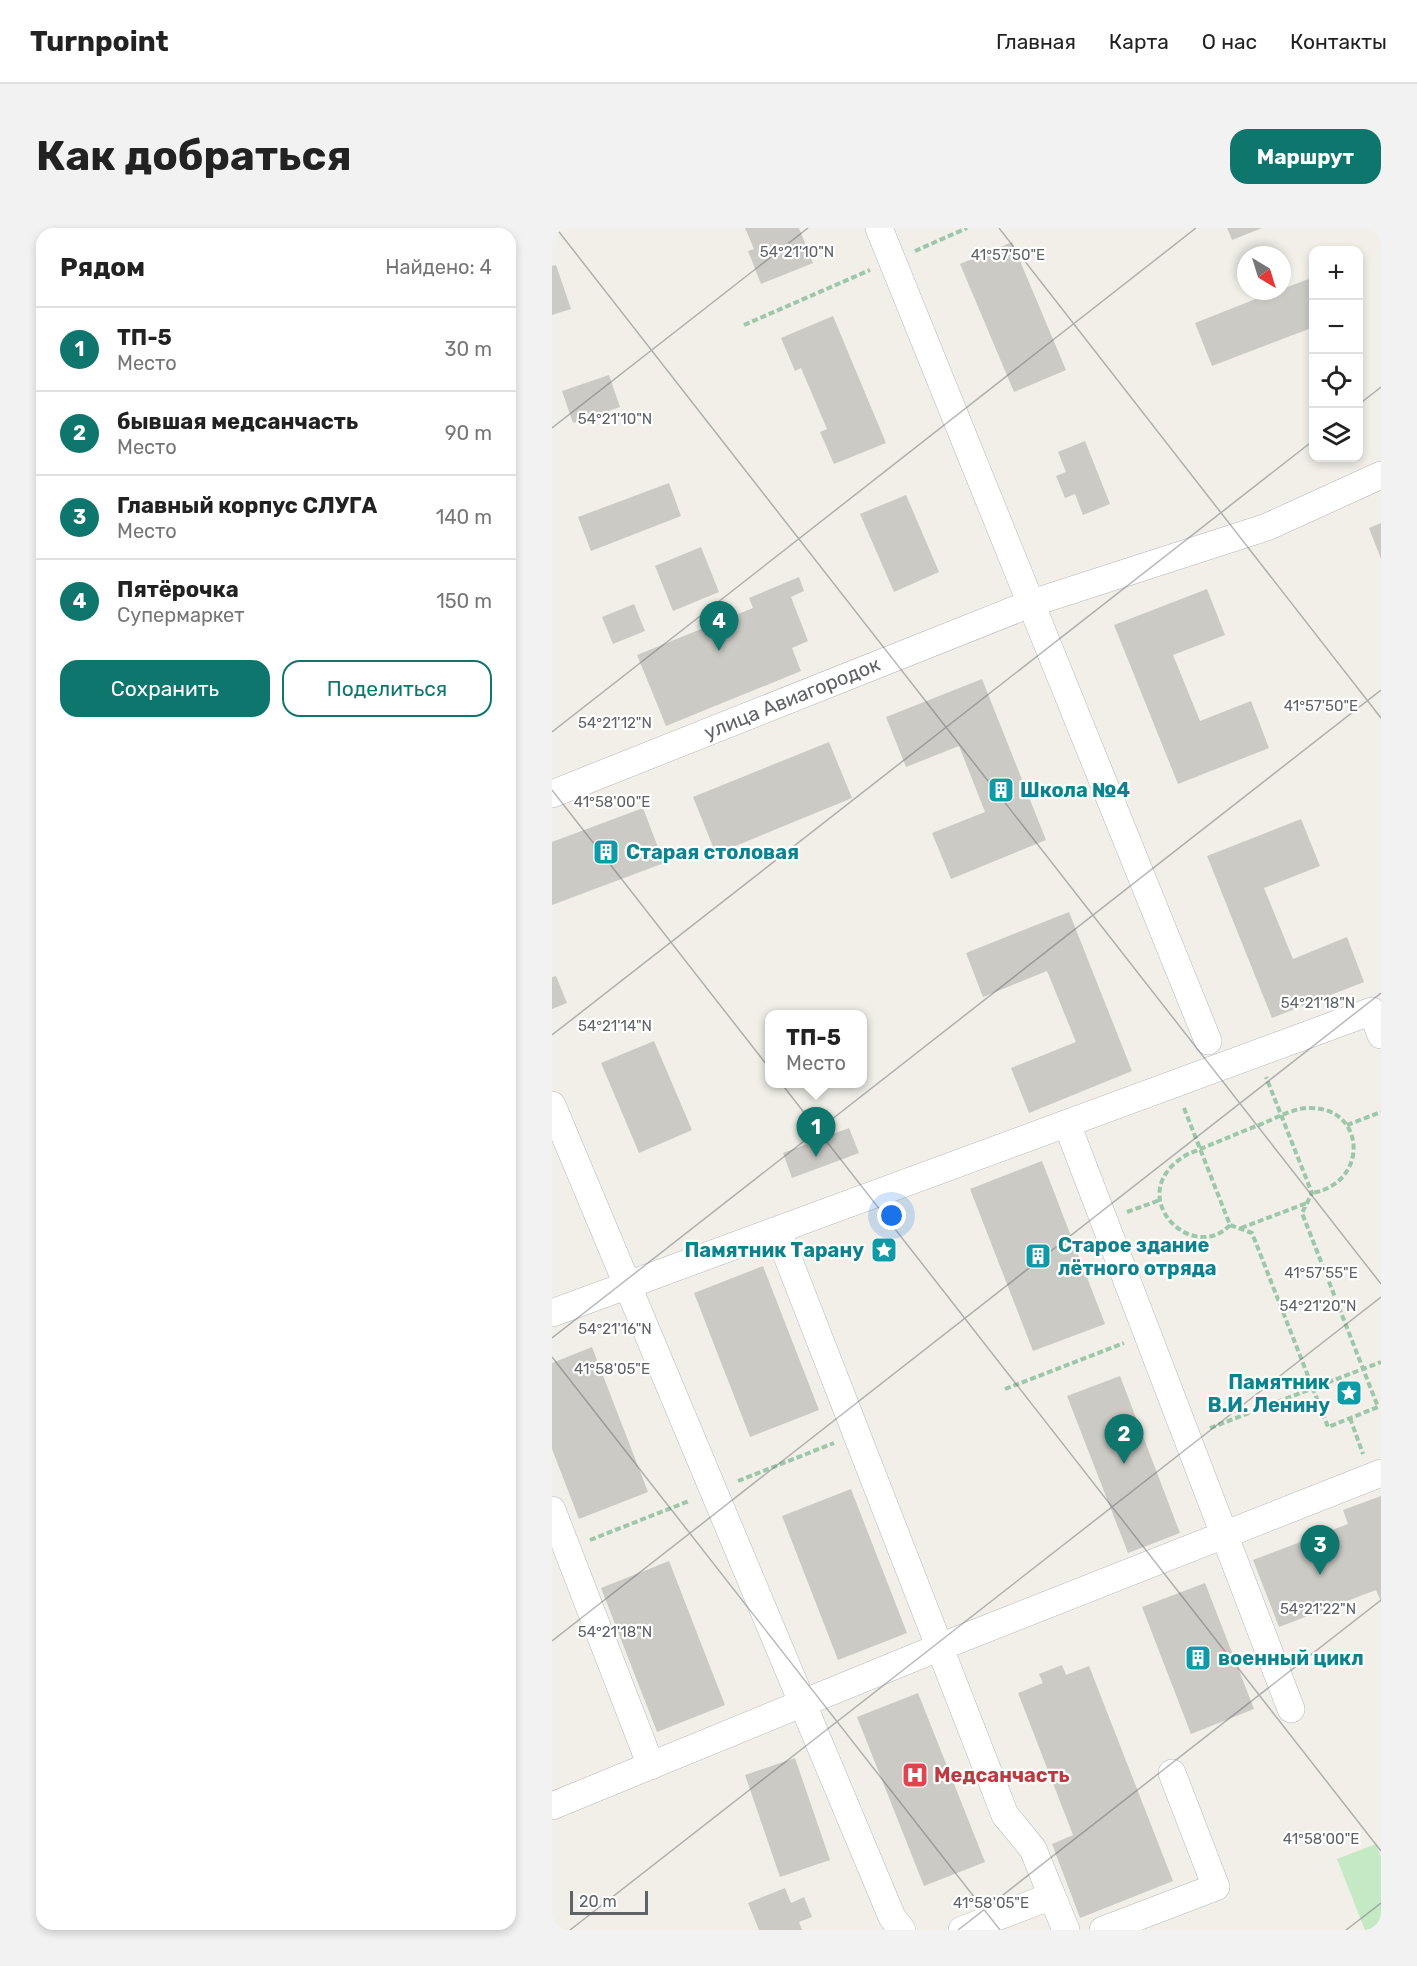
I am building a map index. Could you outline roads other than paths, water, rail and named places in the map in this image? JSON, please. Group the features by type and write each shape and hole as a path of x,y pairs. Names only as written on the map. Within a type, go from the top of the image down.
{"street":[{"path":"879,228 1208,1041"},
{"name":"улица Авиагородок","path":"552,794 1032,603 1267,527 1381,475"},
{"path":"552,1313 1372,1011 1381,1035"},
{"path":"552,1105 897,1924 917,1930"},
{"path":"1067,1124 1291,1708"},
{"path":"777,1230 1005,1815 1033,1849 1066,1930"},
{"path":"552,1806 940,1647 1377,1475"},
{"path":"552,1510 651,1766"},
{"path":"1103,1930 1216,1887 1172,1773"},
{"path":"962,1930 1052,1896"}],"place":[{"name":"Пятёрочка","path":"719,651"},
{"name":"Школа №4","path":"1001,790"},
{"name":"Старая столовая","path":"606,852"},
{"name":"ТП-5","path":"816,1157"},
{"name":"Памятник Тарану","path":"884,1250"},
{"name":"Старое здание лётного отряда","path":"1038,1256"},
{"name":"Памятник В.И. Ленину","path":"1349,1393"},
{"name":"бывшая медсанчасть","path":"1124,1464"},
{"name":"Главный корпус СЛУГА","path":"1320,1575"},
{"name":"военный цикл","path":"1198,1658"},
{"name":"Медсанчасть","path":"915,1775"}]}
